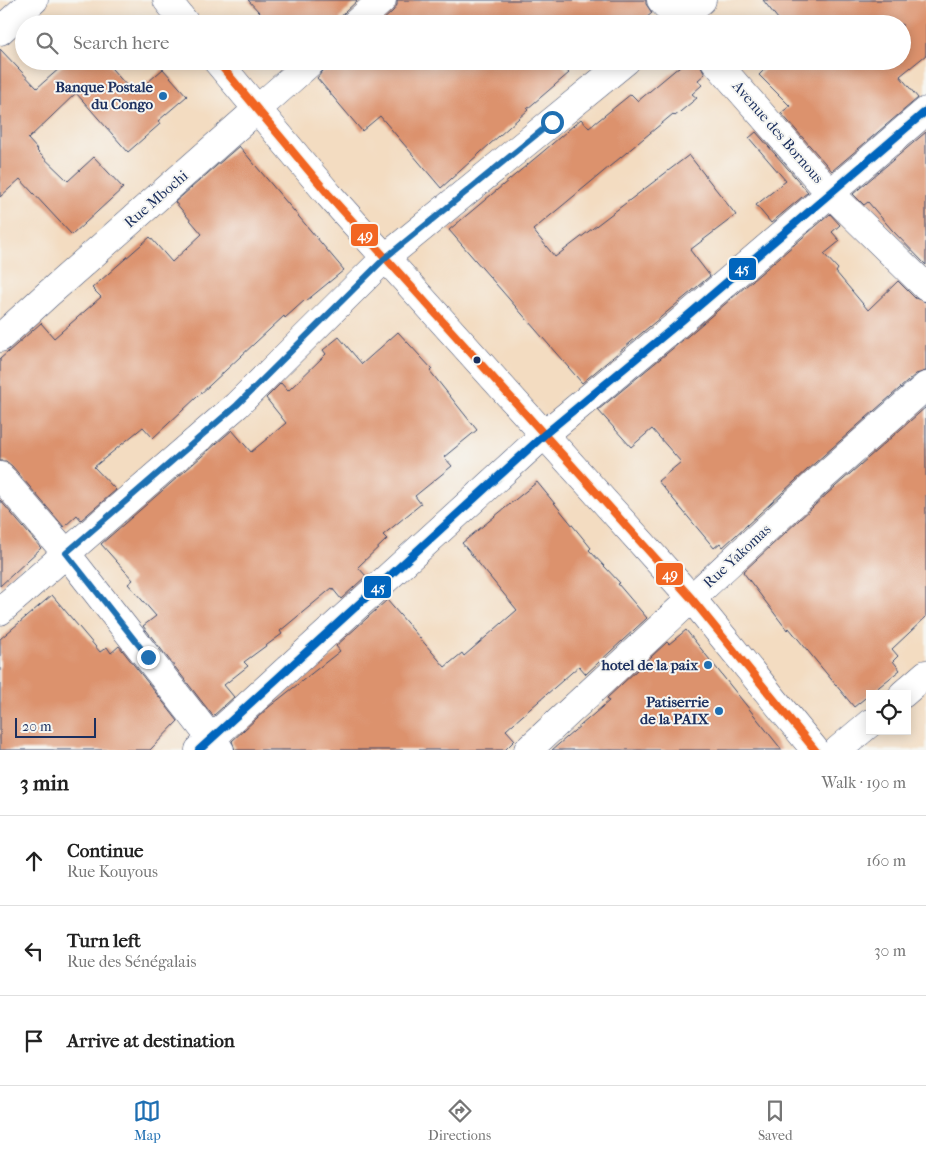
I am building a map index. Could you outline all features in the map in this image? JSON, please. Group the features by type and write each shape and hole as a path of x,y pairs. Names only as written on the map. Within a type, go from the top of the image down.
{"street":[{"path":"18,15 34,0"},
{"path":"167,0 179,15"},
{"path":"365,15 382,0"},
{"path":"675,15 702,0"},
{"path":"0,31 15,17"},
{"path":"224,70 329,195 692,599 815,750"},
{"name":"Rue Mbochi","path":"0,338 302,70"},
{"path":"0,612 237,405 385,258 615,70"},
{"name":"Avenue des Bornous","path":"724,70 830,192 926,287"},
{"path":"0,476 66,553 210,747 545,434 679,323 926,111"},
{"name":"Rue Yakomas","path":"528,750 817,482 926,386"},
{"path":"908,690 926,674"},
{"path":"838,750 866,726"}],"building":[{"path":"248,0 358,0 343,15 262,15"},
{"path":"397,0 646,0 646,4 652,13 650,15 389,15 397,5"},
{"path":"763,0 926,0 926,55 911,67 911,15 775,15"},
{"path":"0,49 15,65 15,70 20,70 37,88 58,70 113,70 134,94 164,70 187,96 158,121 160,124 128,152 76,93 28,139 37,151 68,181 94,157 123,188 72,235 20,179 0,197"},
{"path":"324,70 566,70 569,73 441,188 380,116 362,131 317,78"},
{"path":"675,70 703,70 705,74 698,80 702,85 692,94 697,98 675,116 673,114 533,230 555,257 689,155 736,215 690,250 710,276 582,383 449,230 581,119 589,128 631,94 638,101"},
{"path":"764,70 907,70 900,76 918,98 832,171 781,113 790,106 759,75"},
{"path":"756,132 808,192 771,223 756,205 786,181 749,138"},
{"path":"926,132 926,265 868,202 864,205 853,194"},
{"path":"239,146 344,270 285,318 284,316 153,438 143,427 94,467 116,490 81,520 77,515 64,527 12,466 6,461 0,461 0,359 41,323 54,338 101,297 92,288 150,237 172,262 202,234 175,202"},
{"path":"830,214 840,225 832,232 840,241 824,254 838,269 836,272 868,310 898,281 915,298 926,302 926,371 916,374 723,547 720,543 714,548 658,481 681,462 652,429 631,447 598,410"},
{"path":"398,332 432,369 430,371 477,430 444,457 452,466 415,496 421,504 383,535 387,539 358,567 366,576 341,599 332,588 280,631 282,634 244,662 248,666 224,685 234,697 213,716 143,626 156,616 128,584 133,580 101,544 232,430 251,452 286,423 266,398 281,383 288,391 326,354 323,350 339,337 362,364"},
{"path":"926,407 926,617 892,649 898,656 893,661 900,670 875,690 866,690 866,697 854,707 789,628 787,630 743,572 827,494"},
{"path":"537,482 591,548 589,550 620,583 618,584 647,618 586,674 579,666 506,730 515,740 505,750 235,750 232,741 269,707 340,651 336,646 387,600 445,667 462,653 464,656 517,610 462,543"},
{"path":"0,500 41,548 0,586"},
{"path":"52,595 100,652 107,647 111,653 119,646 178,721 150,750 0,750 0,639"},
{"path":"686,630 782,750 552,750 609,701 607,698 667,642 669,644"}],"transit line":[{"name":"49","path":"225,70 329,195 692,599 815,750"},
{"name":"45","path":"199,750 545,434 679,323 926,111"}],"place":[{"name":"Banque Postale du Congo","path":"163,96"},
{"name":"hotel de la paix","path":"708,665"},
{"name":"Patiserrie de la PAIX","path":"719,711"}],"route":[{"path":"148,657 66,553 237,405 385,258 552,122"}]}
